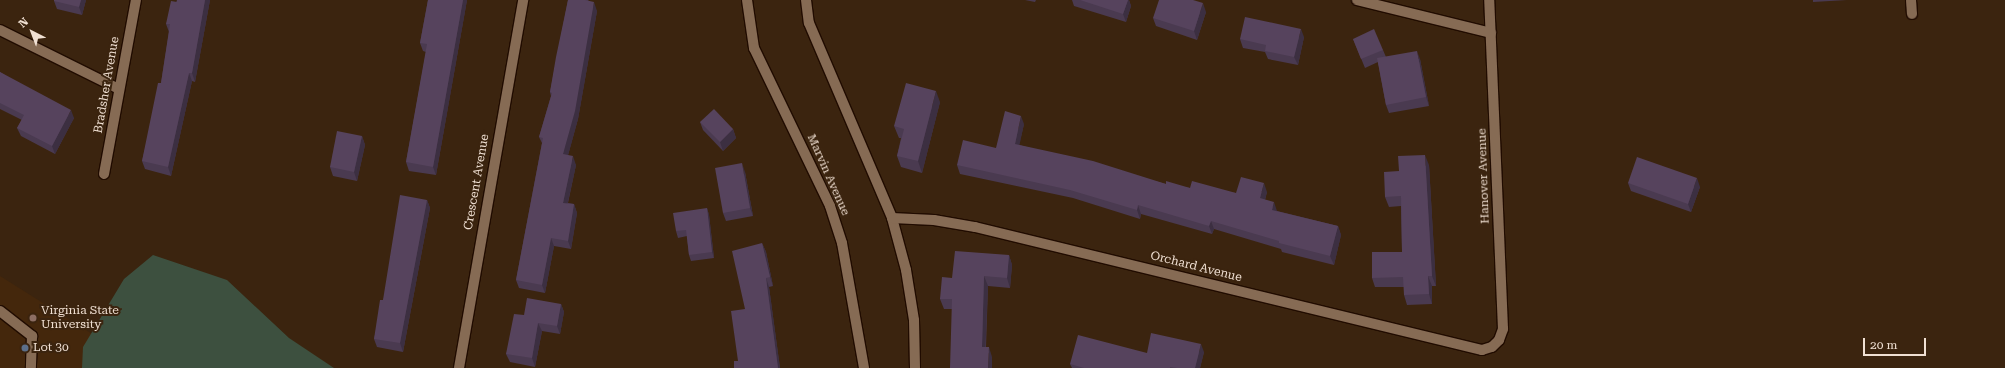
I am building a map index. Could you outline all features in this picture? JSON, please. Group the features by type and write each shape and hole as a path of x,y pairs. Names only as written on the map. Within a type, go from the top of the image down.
{"street":[{"name":"Bradsher Avenue","path":"104,174 136,0"},
{"name":"Crescent Avenue","path":"459,368 523,0"},
{"name":"Marvin Avenue","path":"747,0 754,48 832,214 842,242 864,368"},
{"path":"806,0 809,23 892,218 906,270 914,320 915,368"},
{"path":"1357,0 1491,33"},
{"name":"Hanover Avenue","path":"1490,0 1503,329 1500,340 1492,347"},
{"path":"1912,0 1912,14"},
{"path":"0,30 119,89"},
{"name":"Orchard Avenue","path":"892,218 934,220 975,227 1482,350 1492,347"},
{"path":"0,311 32,336 31,368"}],"shaded area":[{"name":"Virginia State University","path":"0,276 132,359 142,368 0,368"}],"green space":[{"path":"153,255 227,280 289,338 334,368 82,368 83,347 124,279"}],"building":[{"path":"54,0 81,0 79,7"},
{"path":"177,0 205,0 192,73 189,73 168,167 142,161 158,83 161,83 170,24 166,24 171,1 177,2"},
{"path":"428,0 463,0 433,167 406,162 427,44 420,43"},
{"path":"568,0 585,0 594,2 575,111 563,154 573,156 563,203 574,204 568,241 551,238 542,285 516,280 543,138 539,137 552,93 550,92 556,57"},
{"path":"1080,0 1128,0 1123,14"},
{"path":"1159,0 1193,0 1203,3 1194,31 1153,18"},
{"path":"1245,17 1301,29 1294,57 1265,51 1266,45 1240,39"},
{"path":"1374,29 1383,50 1361,59 1353,39"},
{"path":"1417,51 1426,97 1386,105 1377,58"},
{"path":"0,72 71,110 52,146 17,128 24,115 0,103"},
{"path":"906,83 936,91 918,161 897,156 904,129 894,126"},
{"path":"714,109 733,129 720,142 700,122"},
{"path":"1005,111 1021,116 1015,144 1093,161 1166,184 1166,181 1190,188 1192,181 1236,193 1241,177 1264,183 1260,198 1274,202 1272,210 1338,226 1330,256 1279,243 1279,241 1211,221 1209,226 1138,205 1137,210 1070,190 957,165 963,140 996,148"},
{"path":"337,131 362,136 354,172 330,167"},
{"path":"1425,155 1432,276 1428,276 1429,294 1404,295 1403,277 1372,278 1372,252 1402,252 1401,196 1385,197 1384,172 1399,171 1398,156"},
{"path":"1637,157 1697,178 1688,204 1628,183"},
{"path":"742,163 750,208 723,213 715,168"},
{"path":"400,195 427,200 400,343 374,339 380,300 383,300"},
{"path":"707,208 712,252 689,255 686,230 676,231 673,213"},
{"path":"762,243 770,277 766,278 778,368 734,368 734,361 738,361 731,311 745,309 732,251"},
{"path":"955,251 1009,255 1007,278 984,276 982,347 989,347 988,368 950,368 952,299 940,299 942,277 952,278"},
{"path":"527,298 561,304 557,326 538,323 532,358 506,354 514,314 524,315"},
{"path":"1151,333 1201,344 1195,368 1084,368 1070,364 1078,335 1147,353"}],"place":[{"name":"Virginia State University","path":"33,318"},
{"name":"Lot 30","path":"25,348"}]}
